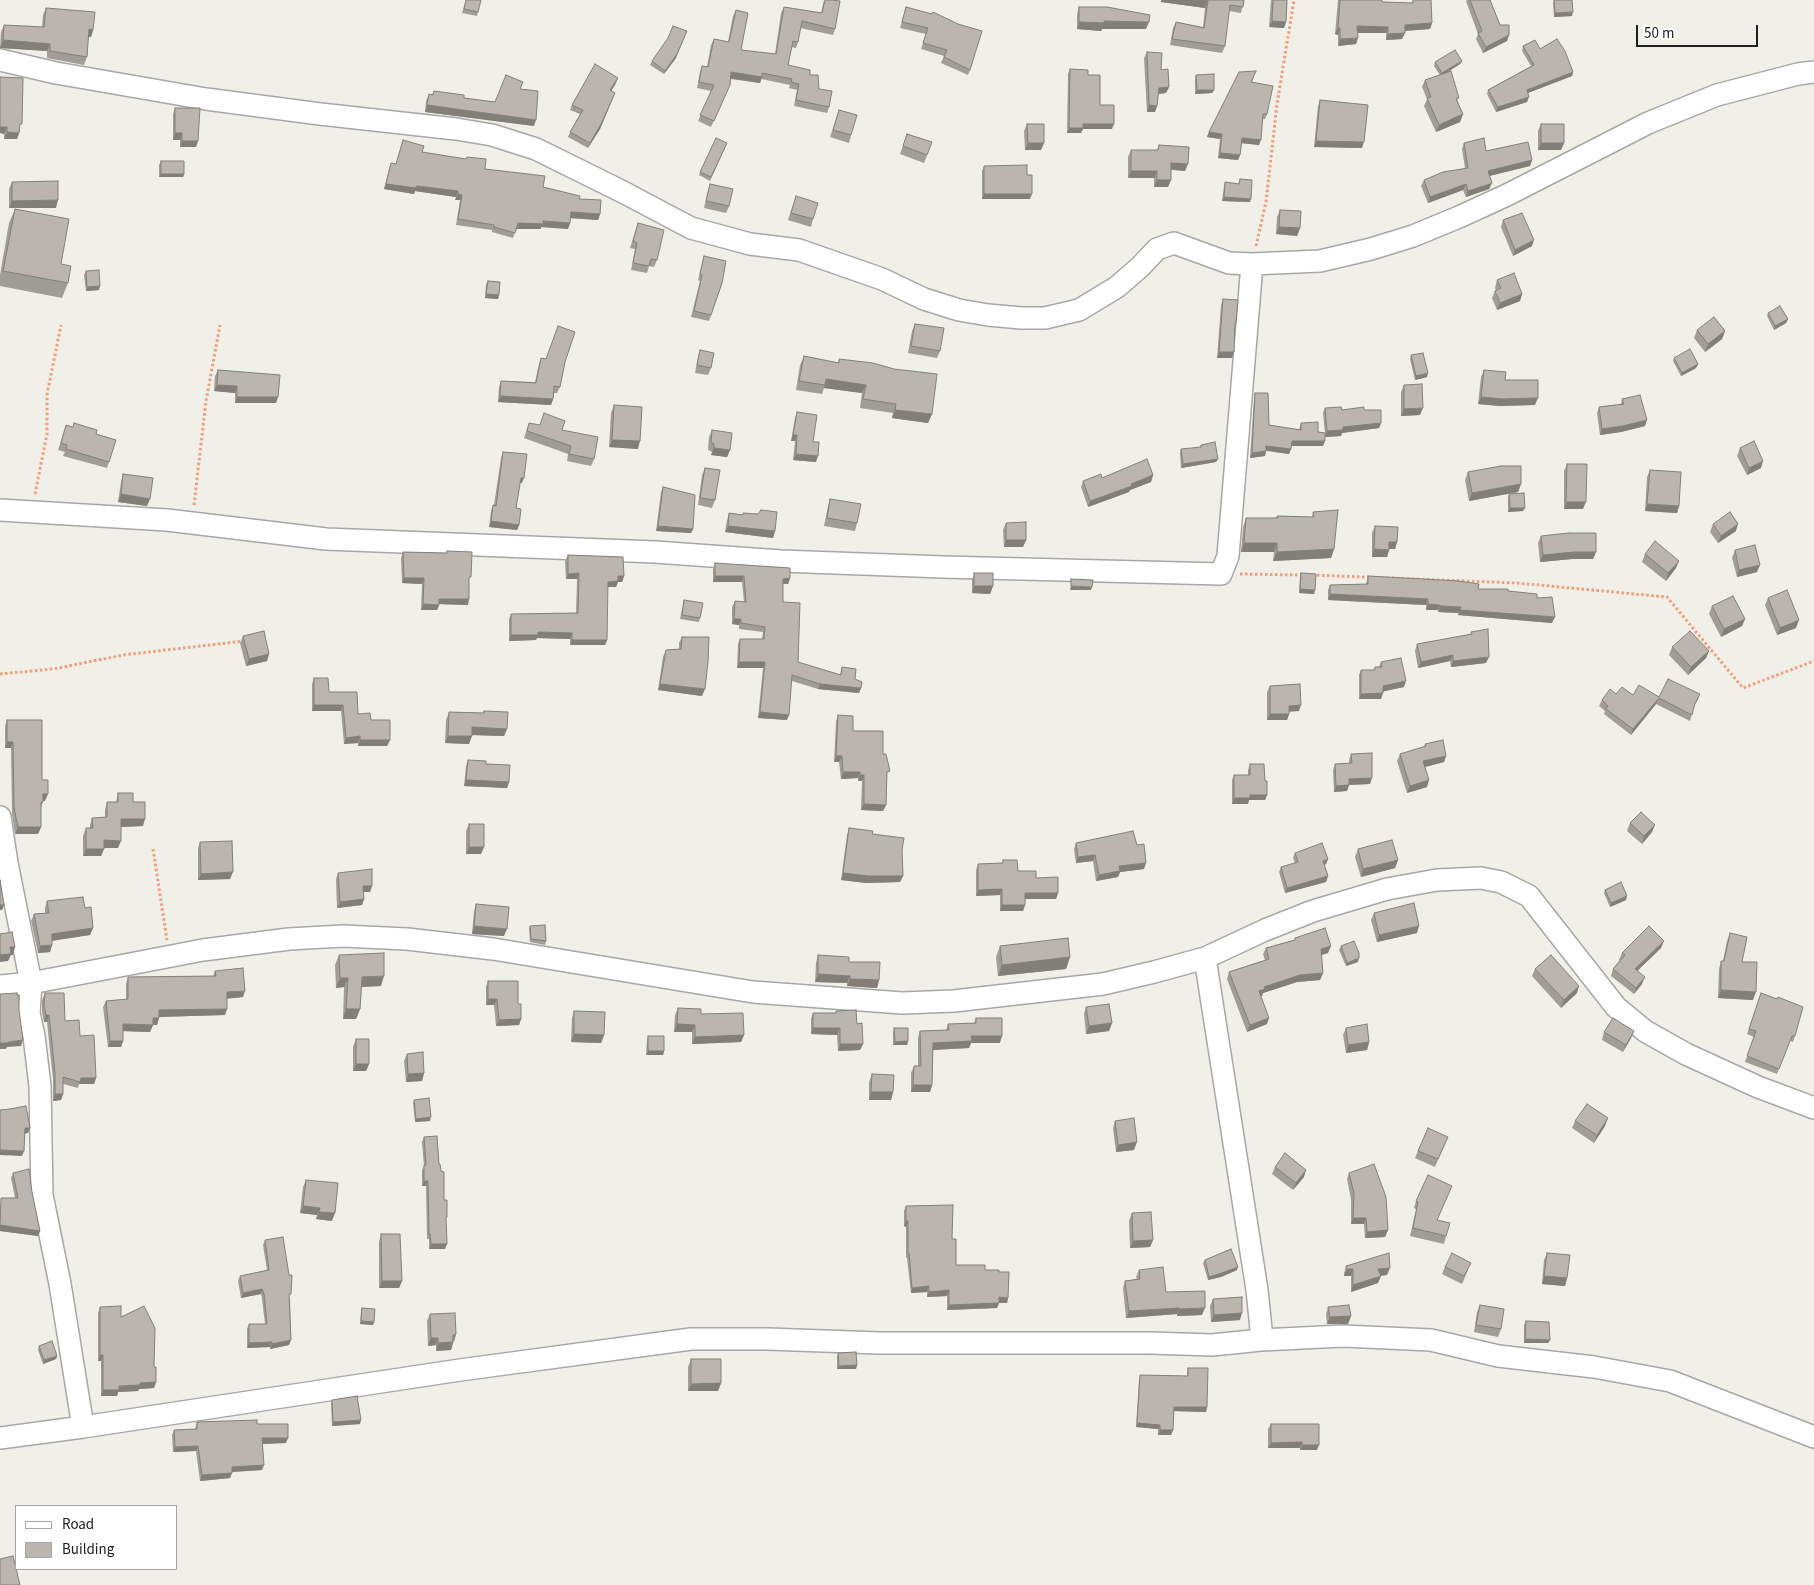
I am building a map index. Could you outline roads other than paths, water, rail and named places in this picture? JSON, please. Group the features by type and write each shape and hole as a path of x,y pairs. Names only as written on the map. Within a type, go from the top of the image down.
{"street":[{"path":"0,60 56,73 206,99 320,114 430,125 492,135 536,149 691,228 750,244 799,250 882,279 924,299 959,310 988,315 1045,318 1079,310 1117,287 1157,249 1174,243 1229,263 1252,264 1320,261 1413,236 1507,195 1657,120 1717,95 1798,74 1814,72"},
{"path":"0,510 192,523 326,539 655,552 810,562 1222,574 1228,556 1252,264"},
{"path":"0,817 7,863 31,983 29,1013 40,1086 42,1195 60,1284 83,1427"},
{"path":"0,986 31,983 202,950 289,939 342,936 407,940 513,952 753,992 902,1002 954,1002 1102,984 1154,972 1205,958 1265,930 1313,911 1387,889 1437,880 1481,878 1501,882 1529,896 1616,1007 1644,1030 1686,1054 1740,1079 1814,1108"},
{"path":"1205,958 1257,1290 1261,1340"},
{"path":"0,1438 460,1370 691,1339 879,1342 1151,1342 1212,1345 1261,1340 1343,1336 1431,1340 1498,1356 1594,1367 1670,1381 1814,1437"}]}
